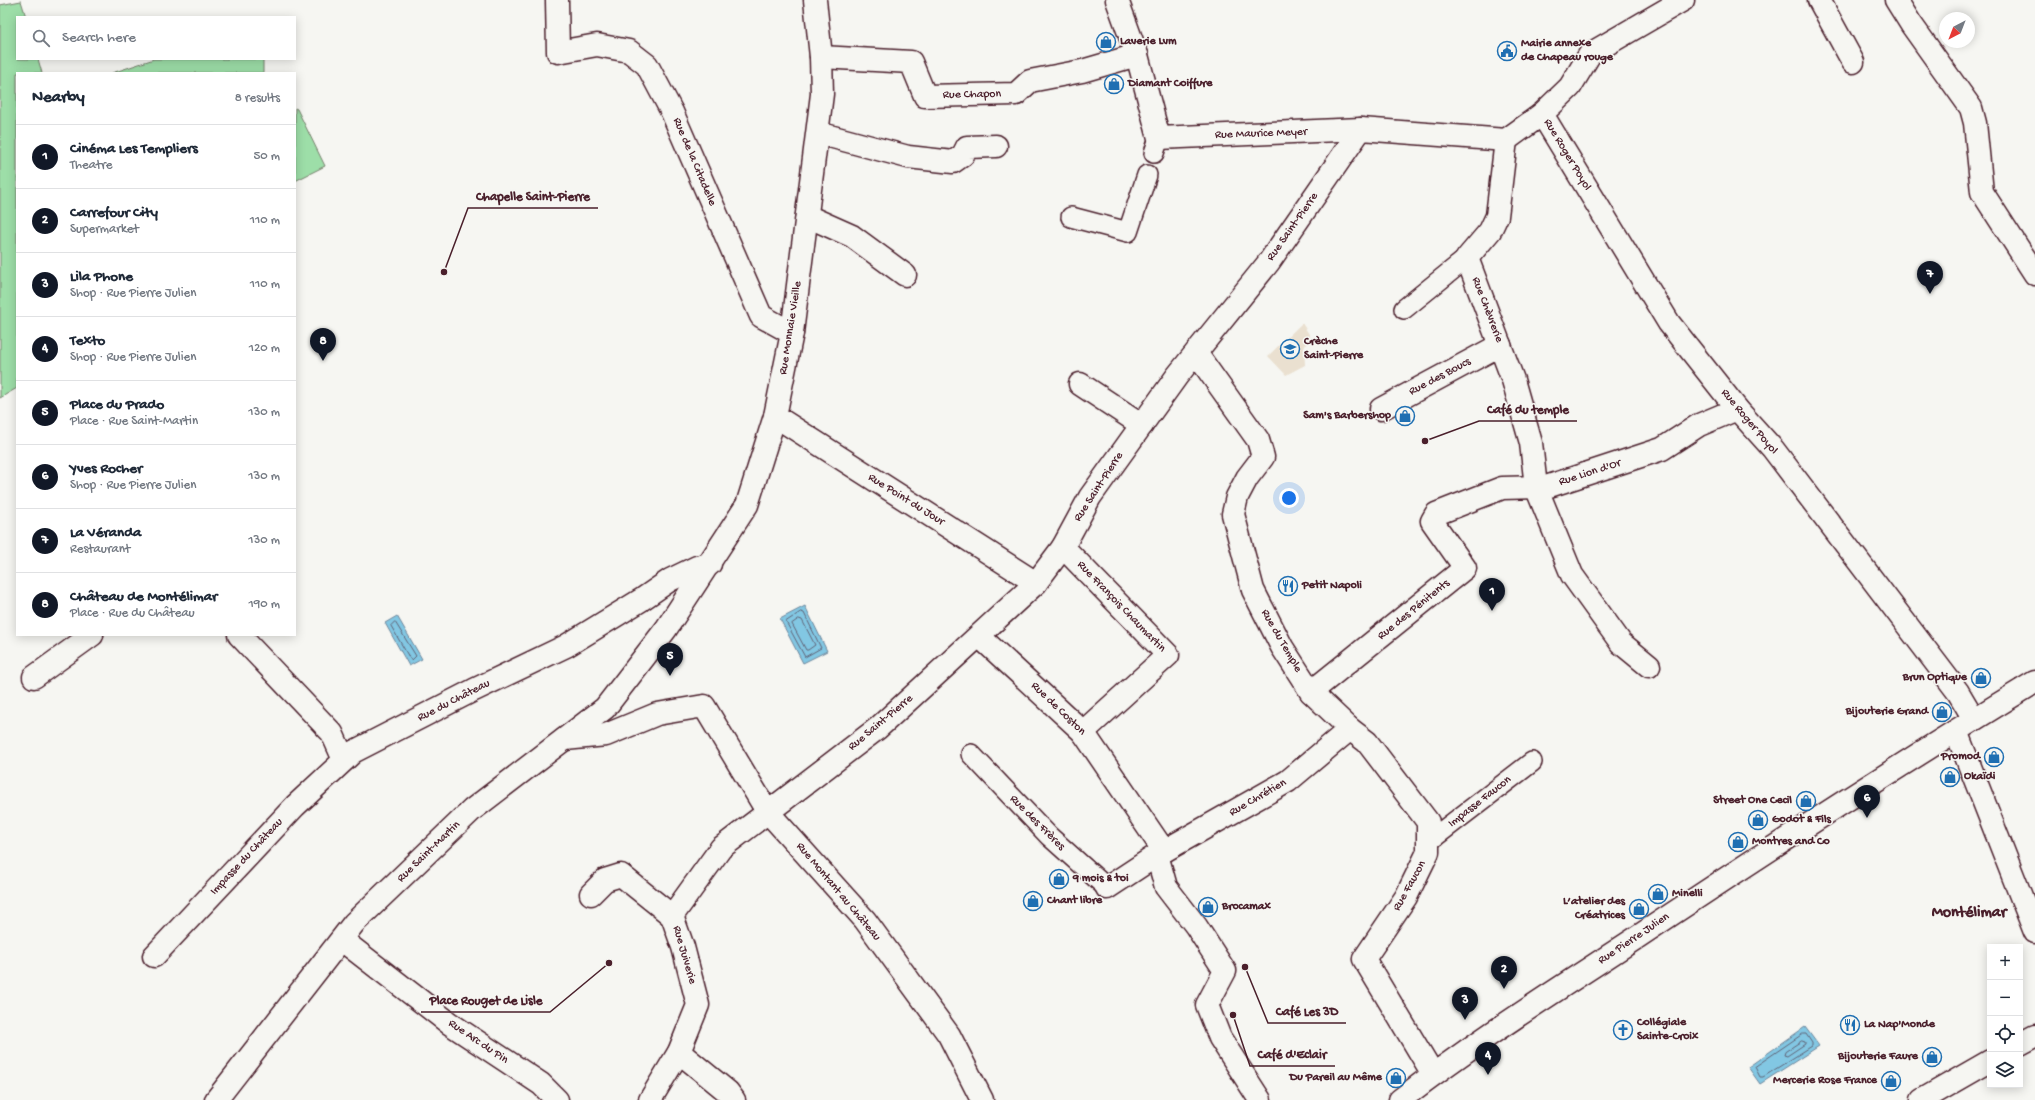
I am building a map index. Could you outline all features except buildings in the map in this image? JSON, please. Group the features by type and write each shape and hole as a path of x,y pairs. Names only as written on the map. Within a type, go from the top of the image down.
{"street":[{"name":"Rue de la Citadelle","path":"557,0 558,52 597,45 629,51 647,65 672,112 761,316 792,333"},
{"name":"Rue Monnaie Vieille","path":"666,629 748,505 775,416 792,333 822,94 822,57 815,0"},
{"name":"Rue Maurice Meyer","path":"1117,0 1137,55 1156,145 1361,130 1506,140"},
{"path":"1467,258 1490,231 1497,216 1506,140 1542,114 1570,86 1590,54 1683,0"},
{"path":"1819,0 1853,62"},
{"path":"1896,0 1911,24 1971,108 1975,124 1982,192 2035,274"},
{"name":"Rue Chapon","path":"822,57 911,62 925,96 980,96 1016,94 1030,81 1082,71 1137,55"},
{"name":"Rue Roger Poyol","path":"1542,114 1669,323 1737,409 1777,455 1958,692 1974,719"},
{"name":"Rue Saint-Pierre","path":"768,811 878,728 980,637 1036,583 1063,547 1090,498 1142,425 1196,353 1269,262 1361,130"},
{"path":"818,133 908,157 953,162 963,155 968,147 996,146"},
{"path":"806,216 852,236 904,275"},
{"name":"Rue Chèvrerie","path":"1467,258 1513,380 1531,443 1536,487 1572,575 1621,643 1649,666"},
{"name":"Rue des Boucs","path":"1381,410 1500,345"},
{"name":"Rue du Temple","path":"1196,353 1258,440 1263,457 1247,478 1237,497 1233,514 1253,590 1282,647 1311,692"},
{"path":"1080,384 1142,425"},
{"name":"Rue Lion d'Or","path":"1436,514 1502,488 1546,487 1662,449 1699,424 1737,409"},
{"name":"Rue Point du Jour","path":"775,416 1036,583"},
{"name":"Rue des Pénitents","path":"1311,692 1465,568 1432,522 1436,514"},
{"name":"Rue François Chaumartin","path":"1063,547 1168,655 1083,732"},
{"name":"Rue du Château","path":"344,760 360,748 474,690 566,646 641,600 670,580 697,567 710,564"},
{"name":"Rue Saint-Martin","path":"216,1100 354,923 472,810 605,708 666,629"},
{"path":"34,677 87,636"},
{"path":"240,636 332,733 344,760"},
{"name":"Rue de Coston","path":"980,637 1083,732 1161,853 1166,887 1225,971 1207,1005 1220,1038 1260,1100"},
{"name":"Rue Pierre Julien","path":"1400,1100 1433,1074 1681,908 1974,719 2035,682"},
{"name":"Rue Faucon","path":"1311,692 1350,729 1367,742 1428,822 1428,852 1406,897 1364,959 1433,1074"},
{"name":"Rue Montant au Château","path":"565,739 606,735 657,714 704,706 768,811 865,920 950,1035 982,1100"},
{"name":"Rue Chrétien","path":"1107,888 1161,853 1288,781 1350,729"},
{"path":"1956,731 2035,932"},
{"name":"Impasse du Château","path":"154,956 295,806 344,760"},
{"name":"Rue Juiverie","path":"650,1100 679,1052 698,1005 683,947 672,916 721,848 768,811"},
{"path":"591,894 605,880 621,875 672,916"},
{"name":"Rue Arc du Pin","path":"342,940 449,1023 541,1084 557,1100"},
{"path":"2023,1042 2035,1036"},
{"path":"679,1052 728,1092 734,1100"},
{"path":"1922,1100 1987,1063"}],"lane":[{"path":"1071,217 1128,232 1147,175"},
{"path":"1404,309 1467,258"},
{"name":"Rue des Frères","path":"971,754 1048,836 1107,888"},
{"name":"Impasse Faucon","path":"1428,842 1532,762"}],"shaded area":[{"name":"Crèche Saint-Pierre","path":"1302,323 1310,336 1304,348 1305,365 1286,375 1268,356"}],"green space":[{"path":"21,1 26,16 16,16 16,60 38,60 42,72 16,72 16,389 0,398 0,5"},
{"path":"151,60 263,60 263,72 115,72"},
{"path":"296,108 297,109 325,166 296,180"}],"water":[{"path":"805,606 827,651 803,663 780,619"},
{"path":"397,616 422,659 409,666 385,623"},
{"path":"1805,1027 1819,1046 1760,1084 1748,1067"}],"place":[{"name":"Laverie Lvm","path":"1106,42"},
{"name":"Mairie annexe de Chapeau rouge","path":"1507,51"},
{"name":"Diamant Coiffure","path":"1114,84"},
{"name":"Chapelle Saint-Pierre","path":"444,272"},
{"name":"La Véranda","path":"1930,294"},
{"name":"Crèche Saint-Pierre","path":"1290,349"},
{"name":"Château de Montélimar","path":"323,361"},
{"name":"Sam's Barbershop","path":"1405,416"},
{"name":"Café du temple","path":"1425,441"},
{"name":"Petit Napoli","path":"1288,586"},
{"name":"Cinéma Les Templiers","path":"1492,611"},
{"name":"Place du Prado","path":"670,676"},
{"name":"Brun Optique","path":"1981,678"},
{"name":"Bijouterie Grand","path":"1942,712"},
{"name":"Promod","path":"1994,757"},
{"name":"Okaïdi","path":"1950,777"},
{"name":"Street One Cecil","path":"1806,801"},
{"name":"Yves Rocher","path":"1867,818"},
{"name":"Godot & Fils","path":"1758,820"},
{"name":"Montres and Co","path":"1738,842"},
{"name":"9 mois & toi","path":"1059,879"},
{"name":"Minelli","path":"1658,894"},
{"name":"Chant libre","path":"1033,901"},
{"name":"Brocamax","path":"1208,907"},
{"name":"L’atelier des Créatrices","path":"1639,909"},
{"name":"Place Rouget de Lisle","path":"609,963"},
{"name":"Café Les 3D","path":"1245,967"},
{"name":"Carrefour City","path":"1504,989"},
{"name":"Café d'Eclair","path":"1233,1015"},
{"name":"Lila Phone","path":"1465,1020"},
{"name":"La Nap'Monde","path":"1850,1025"},
{"name":"Collégiale Sainte-Croix","path":"1623,1030"},
{"name":"Bijouterie Faure","path":"1932,1057"},
{"name":"Texto","path":"1488,1075"},
{"name":"Du Pareil au Même","path":"1396,1078"},
{"name":"Mercerie Rose France","path":"1891,1081"}],"district":[{"name":"Montélimar","path":"1969,913"}]}
